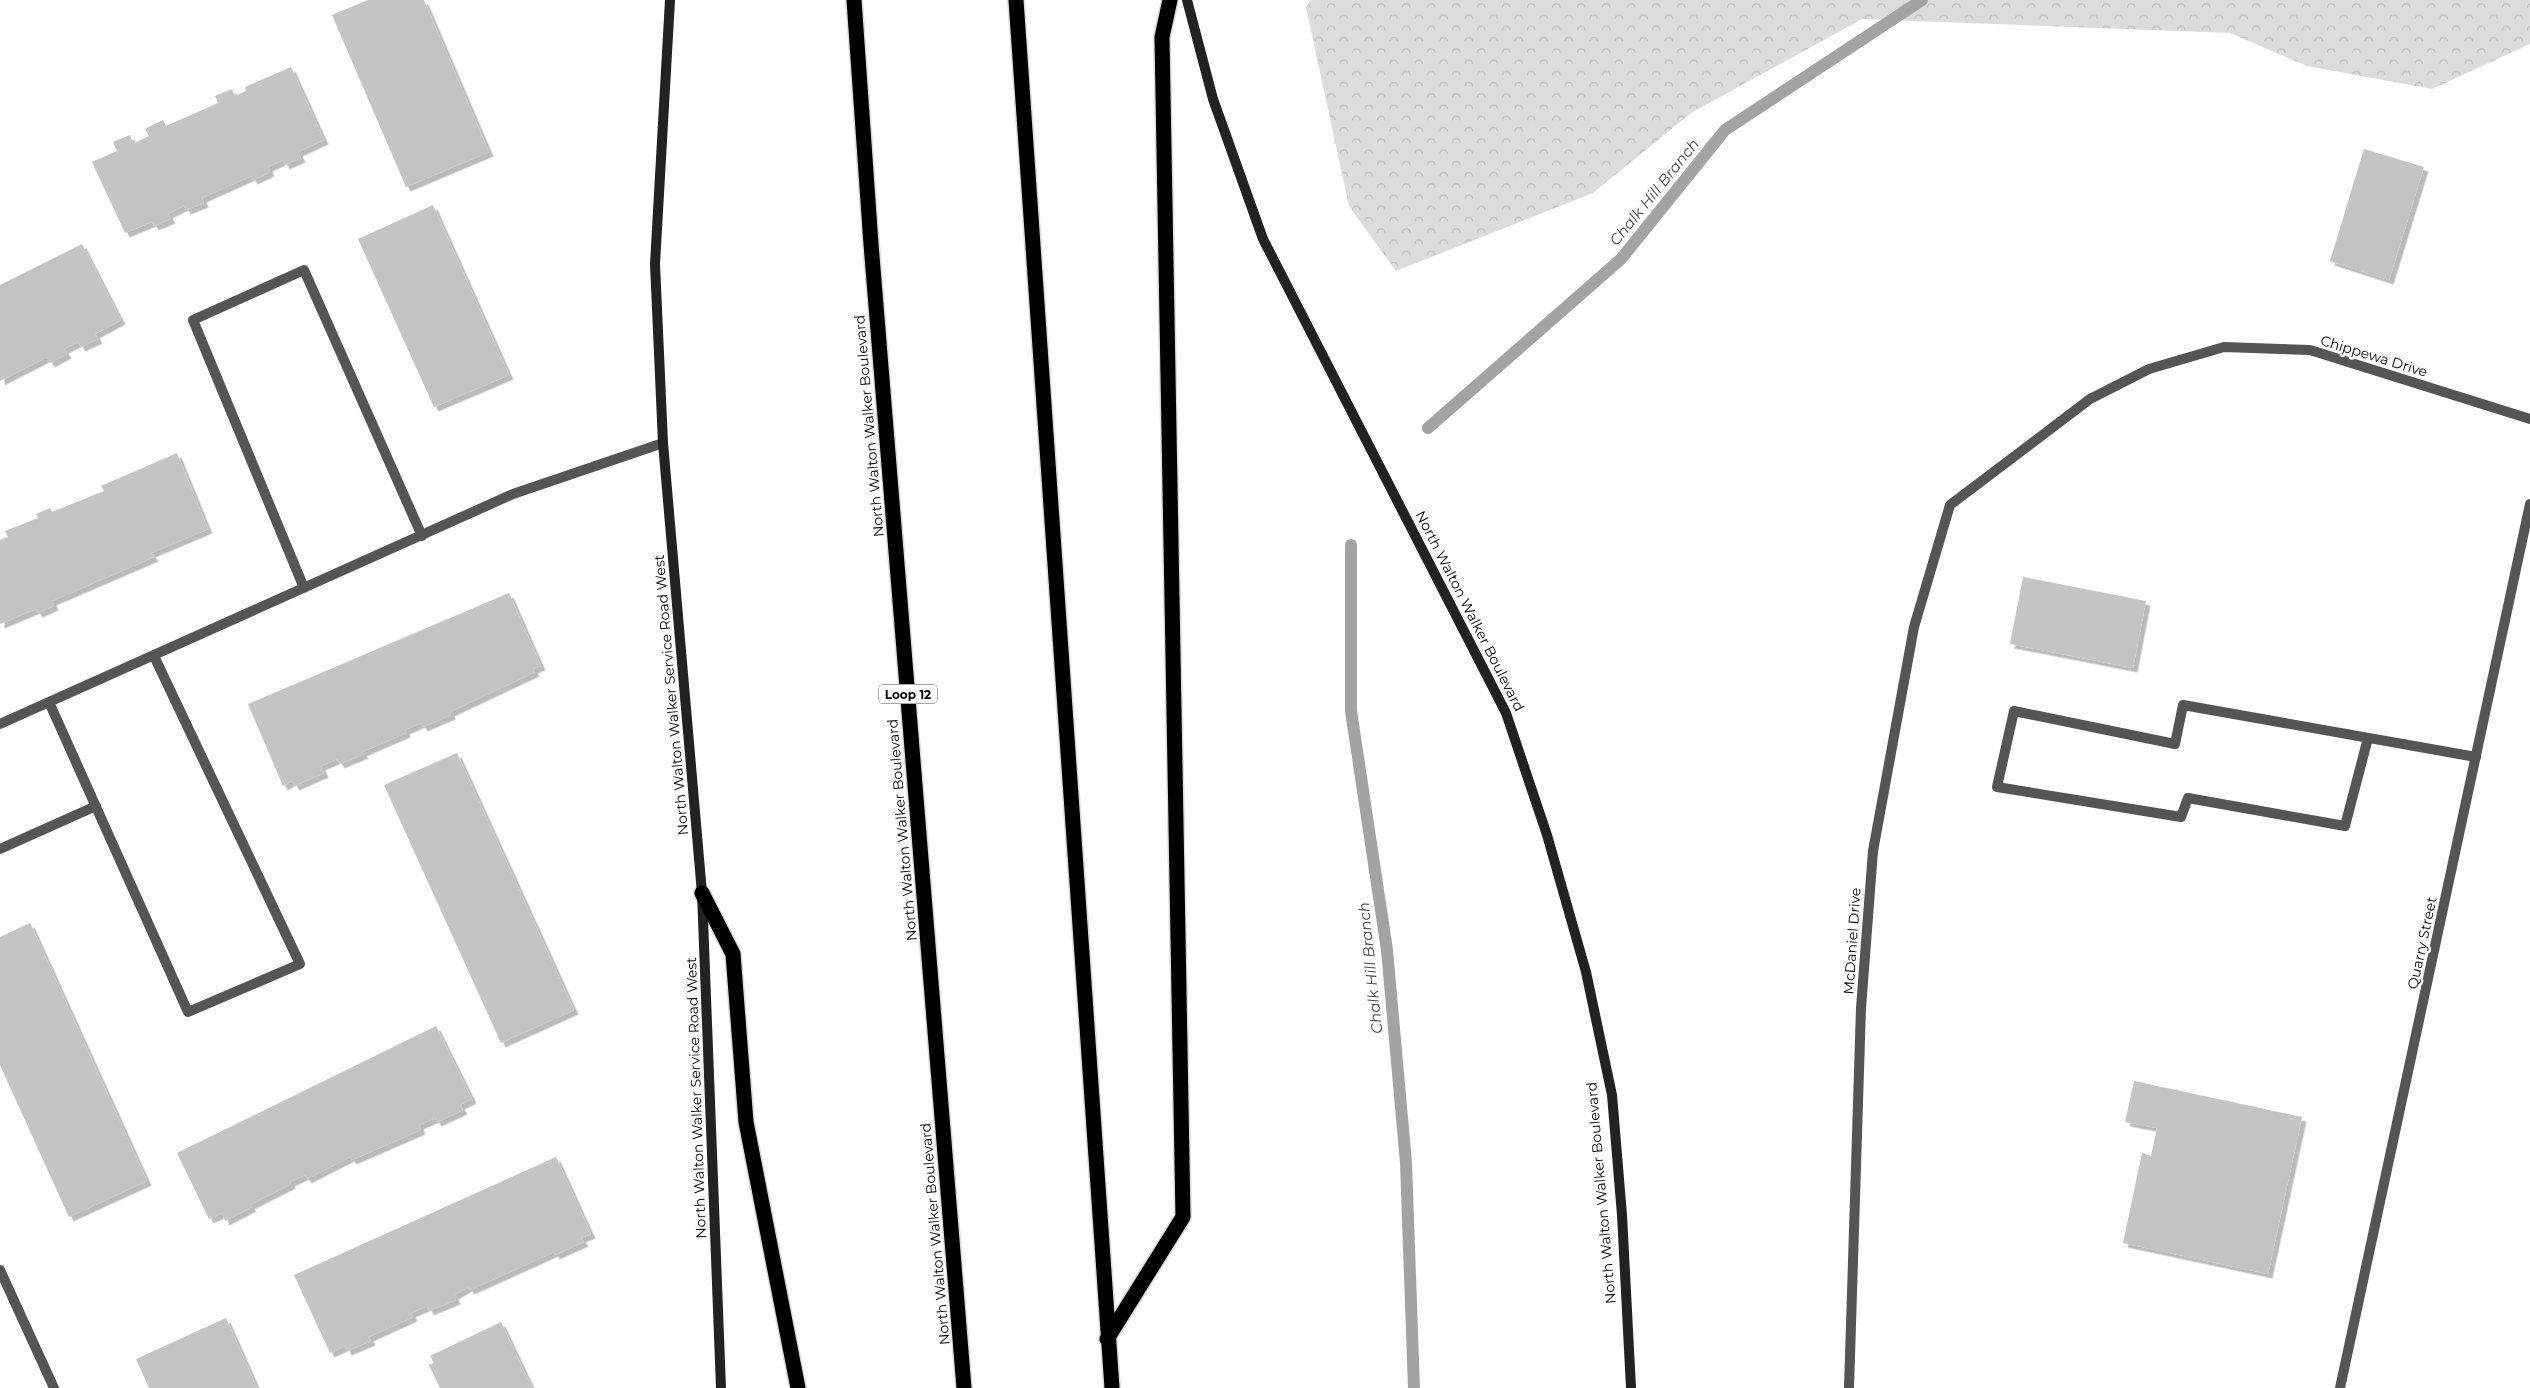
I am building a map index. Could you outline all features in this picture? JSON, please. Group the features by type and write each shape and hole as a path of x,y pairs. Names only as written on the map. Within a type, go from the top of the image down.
{"highway":[{"name":"North Walton Walker Boulevard","path":"854,0 871,244 964,1388"},
{"path":"1016,0 1035,253 1107,1339 1112,1388"},
{"path":"1107,1339 1183,1217 1162,37 1170,0"},
{"path":"702,893 733,954 746,1122 798,1388"}],"main road":[{"name":"North Walton Walker Service Road West","path":"670,0 655,264 662,443 702,893 721,1388"},
{"name":"North Walton Walker Boulevard","path":"1187,0 1213,99 1263,239 1506,713 1547,835 1586,972 1612,1095 1622,1215 1631,1388"}],"street":[{"path":"304,588 193,320 304,270 422,536"},
{"name":"Chippewa Drive","path":"1950,505 2090,399 2149,369 2224,347 2310,350 2530,419"},
{"path":"0,724 513,494 662,443"},
{"name":"Quarry Street","path":"2340,1388 2530,504"},
{"name":"McDaniel Drive","path":"1849,1388 1861,1008 1873,851 1914,627 1950,505"},
{"path":"49,702 188,1012 300,964 154,656"},
{"path":"2368,738 2345,826 2188,798 2181,817 1997,787 2014,711 2175,744 2183,705 2476,757"},
{"path":"0,849 96,806"},
{"path":"0,1271 54,1388"}],"green space":[{"path":"1311,0 2530,0 2530,44 2432,89 2307,66 2230,33 1862,19 1691,113 1593,193 1396,271 1349,206 1306,7"}],"building":[{"path":"368,0 424,0 489,152 406,187 332,15"},
{"path":"291,67 324,140 298,152 301,158 285,165 283,160 268,167 270,172 253,180 251,176 202,198 204,203 186,210 184,206 168,214 171,219 154,226 152,222 125,233 92,162 117,151 113,142 130,135 133,144 149,136 145,129 163,120 166,126 218,103 215,96 232,89 235,96 246,91 245,87"},
{"path":"2364,149 2424,167 2389,280 2330,261"},
{"path":"433,205 509,375 434,407 358,239"},
{"path":"82,244 121,320 95,334 98,339 81,347 78,342 64,349 67,354 50,363 47,357 0,381 0,285"},
{"path":"177,453 208,529 151,553 154,557 52,601 54,606 38,613 36,609 0,624 0,540 8,537 5,531 38,518 36,514 50,508 52,512 104,491 101,486"},
{"path":"2023,577 2146,601 2133,668 2010,644"},
{"path":"509,593 541,666 533,669 535,672 450,712 451,715 423,727 421,723 405,730 406,733 362,752 364,754 340,764 337,759 321,766 324,773 295,786 292,781 283,786 248,704"},
{"path":"457,753 574,1010 501,1043 384,785"},
{"path":"30,923 147,1181 69,1217 0,1065 0,937"},
{"path":"436,1026 472,1099 460,1105 463,1110 437,1122 435,1118 419,1125 421,1130 352,1160 350,1157 307,1179 305,1175 225,1221 222,1213 209,1219 177,1153"},
{"path":"2134,1081 2302,1117 2268,1274 2123,1243 2142,1153 2151,1156 2157,1128 2125,1122"},
{"path":"556,1157 591,1234 581,1238 584,1242 555,1255 554,1252 470,1290 468,1287 454,1295 456,1300 429,1311 427,1306 411,1313 413,1317 369,1337 371,1341 347,1351 345,1346 330,1353 294,1275"},
{"path":"226,1318 257,1388 149,1388 136,1359"},
{"path":"501,1322 532,1388 440,1388 429,1365 434,1363 430,1356"}],"waterway":[{"name":"Chalk Hill Branch","path":"1428,428 1621,259 1725,130 1922,0"},
{"name":"Chalk Hill Branch","path":"1351,545 1351,711 1387,950 1406,1163 1414,1388"}]}
